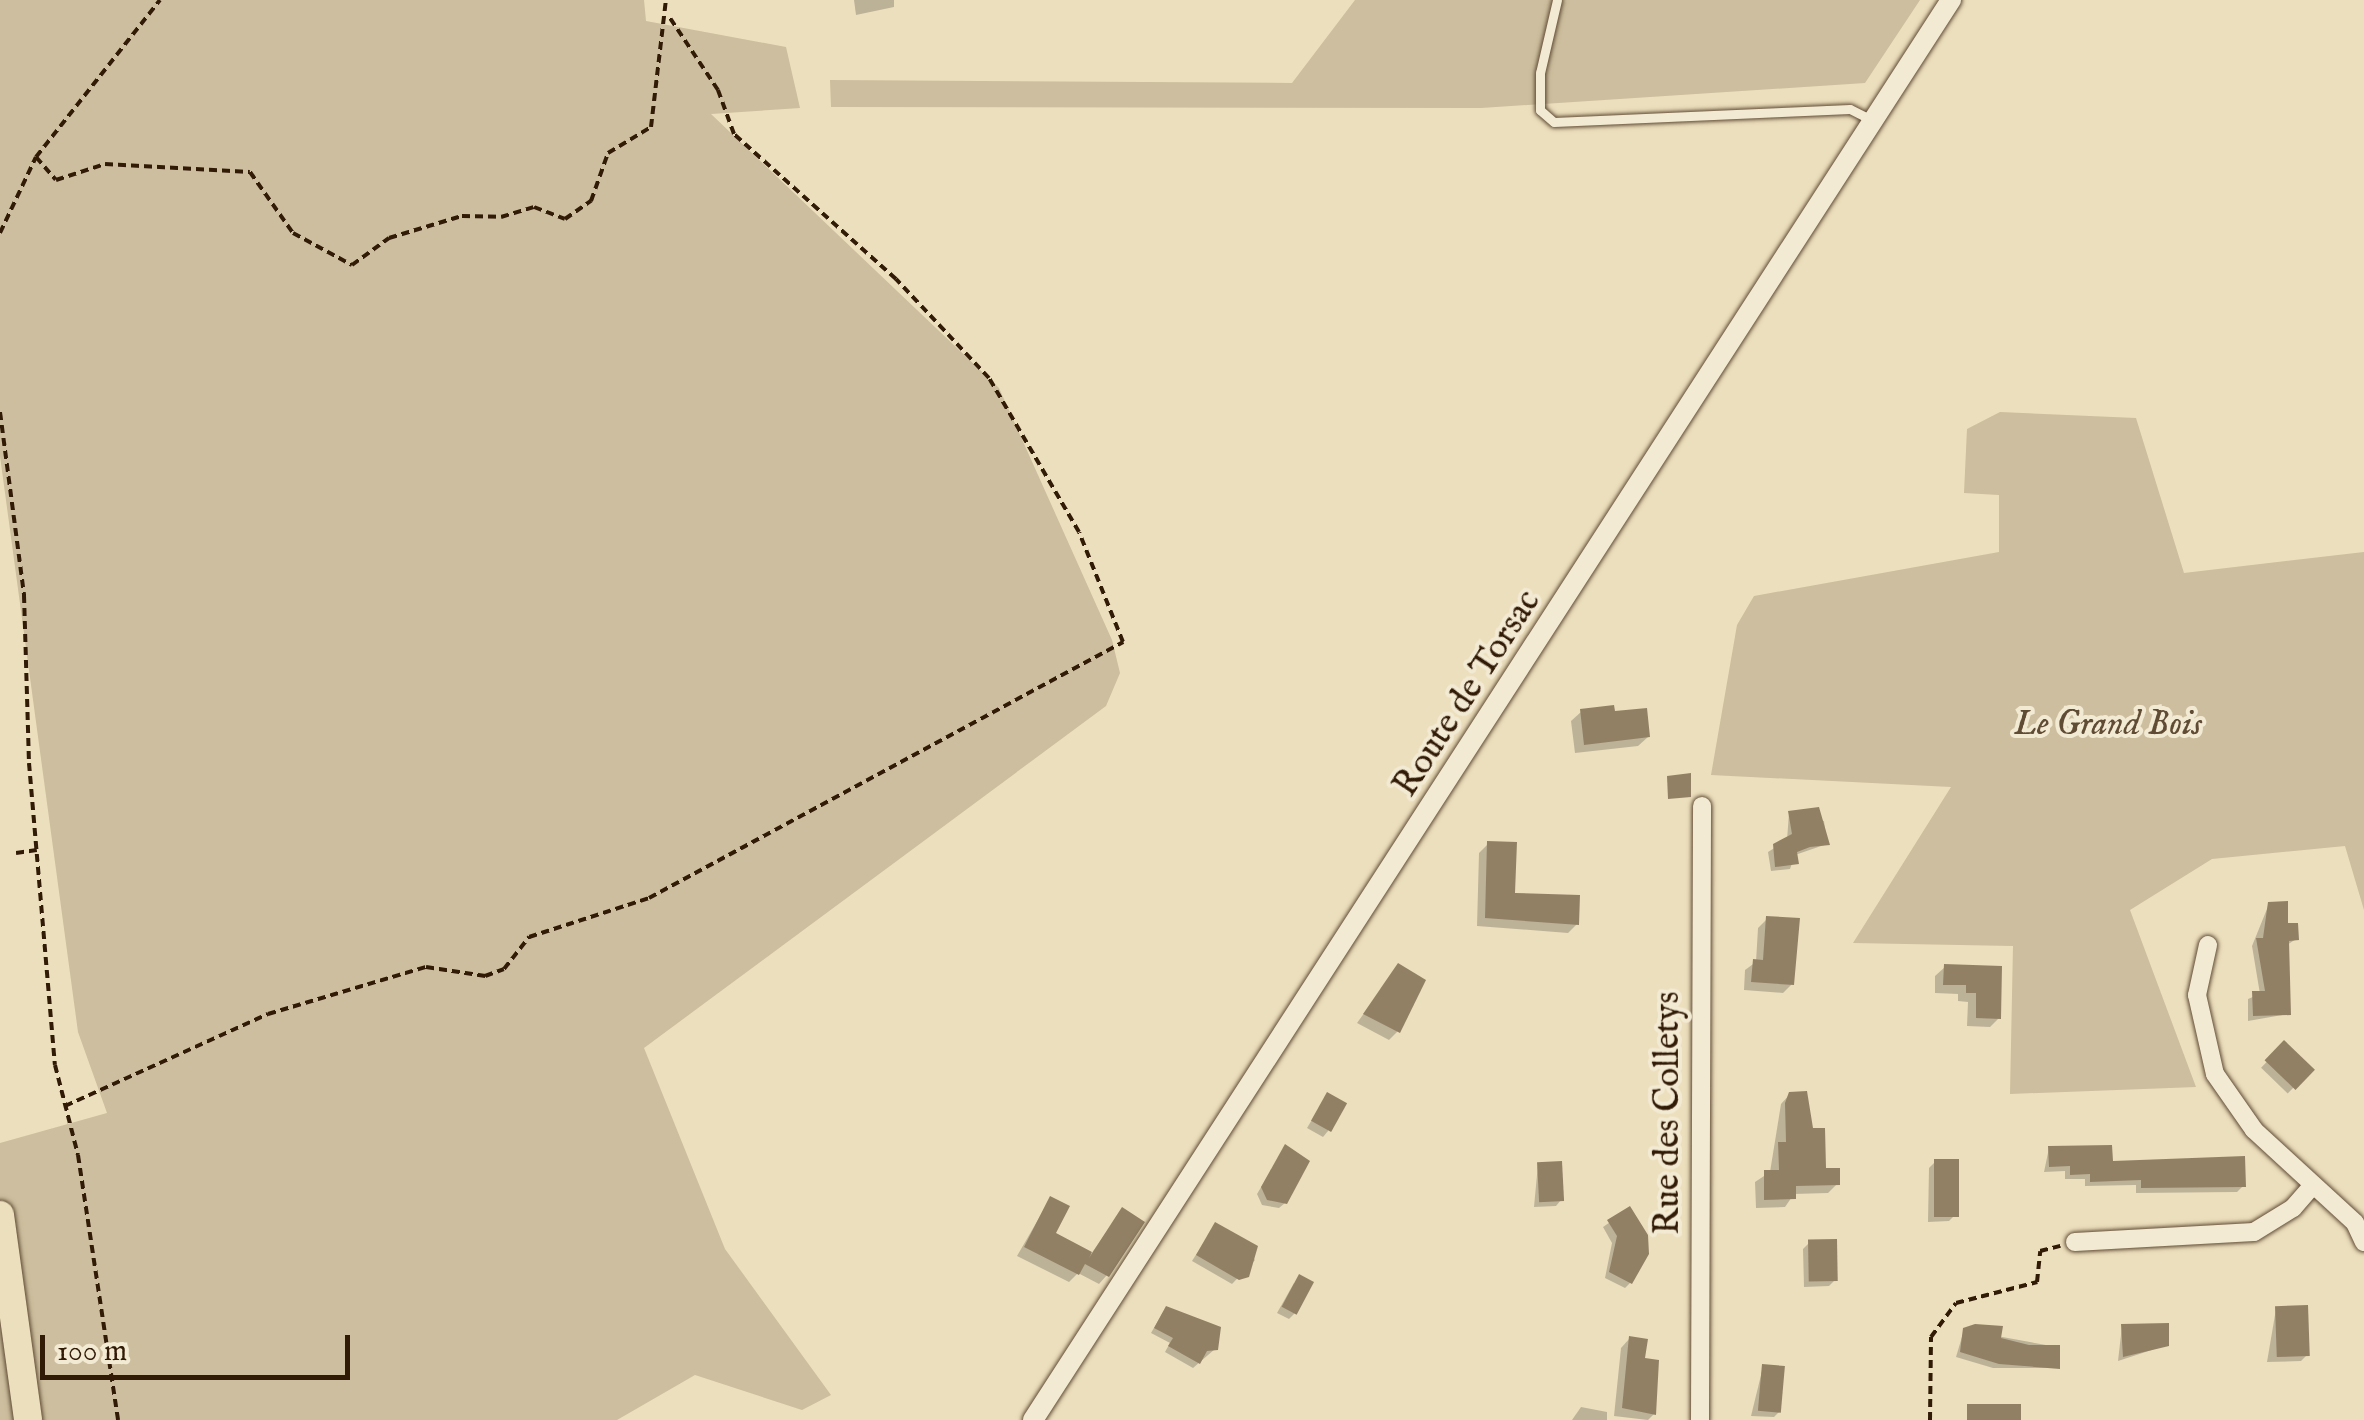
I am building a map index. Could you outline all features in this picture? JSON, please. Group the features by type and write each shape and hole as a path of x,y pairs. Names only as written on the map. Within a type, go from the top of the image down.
{"main road":[{"path":"0,1215 28,1420"}],"street":[{"name":"Route de Torsac","path":"1033,1420 1876,122 1951,0"},
{"name":"Rue des Colletys","path":"1700,1420 1702,806"},
{"path":"2208,946 2198,996 2215,1074 2254,1130 2355,1224 2364,1242"},
{"path":"2075,1242 2254,1232 2293,1208 2312,1185"}],"lane":[{"path":"1557,0 1540,72 1540,110 1554,122 1850,109 1876,122"}],"path":[{"path":"0,233 36,157 160,0"},
{"path":"36,157 56,180 105,164 250,172 293,232 352,264 390,238 462,216 501,217 534,208 564,219 590,202 608,154 651,127 668,15 666,0"},
{"path":"65,1106 268,1014 426,967 486,976 504,968 529,938 649,898 1123,642 1070,516 989,378 896,279 734,134 718,90 668,15"},
{"path":"0,412 21,559 37,850 55,1065 102,1298 118,1420"},
{"path":"16,853 37,850"},
{"path":"1930,1420 1931,1337 1956,1303 2037,1282 2040,1251 2075,1242"}],"green space":[{"path":"0,0 644,0 646,21 786,47 800,108 711,114 999,388 1112,640 1120,673 1106,706 644,1048 725,1249 831,1395 802,1410 695,1375 617,1420 0,1420 0,1143 107,1113 78,1032 0,456"},
{"path":"1355,0 1920,0 1865,83 1481,108 831,107 830,80 1292,83"},
{"name":"Le Grand Bois","path":"2000,412 2136,418 2184,573 2364,552 2364,910 2345,846 2212,859 2130,910 2196,1087 2010,1094 2013,946 1853,943 1951,787 1711,775 1737,625 1754,596 1999,552 1999,495 1964,493 1967,429"}],"building":[{"path":"1614,705 1615,711 1647,708 1650,737 1584,745 1580,709"},
{"path":"1691,773 1691,797 1668,799 1667,776"},
{"path":"1819,807 1830,845 1797,852 1799,864 1775,867 1773,844 1792,834 1788,811"},
{"path":"1487,841 1517,842 1515,893 1580,895 1579,925 1485,918"},
{"path":"2288,901 2288,923 2298,923 2299,940 2289,941 2291,1015 2253,1016 2252,991 2265,991 2256,938 2263,938 2268,902"},
{"path":"1766,916 1800,918 1794,985 1751,982 1753,959 1763,960"},
{"path":"1398,963 1426,980 1400,1033 1363,1014"},
{"path":"1944,964 2002,966 2001,1019 1976,1018 1976,993 1966,993 1966,985 1943,985"},
{"path":"2284,1040 2315,1070 2295,1090 2265,1060"},
{"path":"1807,1091 1813,1128 1825,1128 1826,1168 1840,1168 1840,1185 1796,1186 1796,1199 1764,1200 1764,1170 1779,1170 1778,1142 1786,1142 1785,1103 1789,1092"},
{"path":"1327,1092 1347,1103 1331,1132 1311,1121"},
{"path":"1285,1144 1310,1161 1287,1204 1267,1200 1261,1187"},
{"path":"2112,1145 2113,1161 2245,1156 2246,1187 2141,1188 2141,1180 2090,1182 2090,1174 2070,1175 2070,1166 2049,1167 2048,1146"},
{"path":"1934,1159 1959,1159 1959,1217 1934,1217"},
{"path":"1562,1161 1564,1201 1539,1202 1537,1162"},
{"path":"1050,1196 1070,1206 1056,1233 1092,1252 1089,1258 1122,1207 1145,1222 1109,1277 1085,1264 1079,1275 1024,1247"},
{"path":"1630,1206 1648,1235 1649,1254 1632,1284 1609,1272 1617,1236 1607,1220"},
{"path":"1215,1222 1258,1246 1249,1277 1239,1280 1196,1255"},
{"path":"1837,1239 1838,1281 1809,1281 1808,1240"},
{"path":"1299,1274 1314,1282 1297,1315 1282,1307"},
{"path":"2308,1305 2310,1356 2277,1357 2275,1306"},
{"path":"1166,1306 1221,1327 1218,1350 1207,1351 1200,1364 1168,1346 1173,1338 1154,1328"},
{"path":"2169,1323 2169,1346 2123,1357 2121,1324"},
{"path":"1975,1324 2003,1326 2001,1338 2029,1345 2060,1345 2060,1369 1999,1364 1960,1352 1963,1328"},
{"path":"1629,1336 1648,1339 1645,1358 1659,1360 1656,1415 1622,1408"},
{"path":"1762,1364 1785,1366 1781,1413 1758,1411"},
{"path":"1967,1404 2021,1404 2021,1420 1967,1420"}]}
